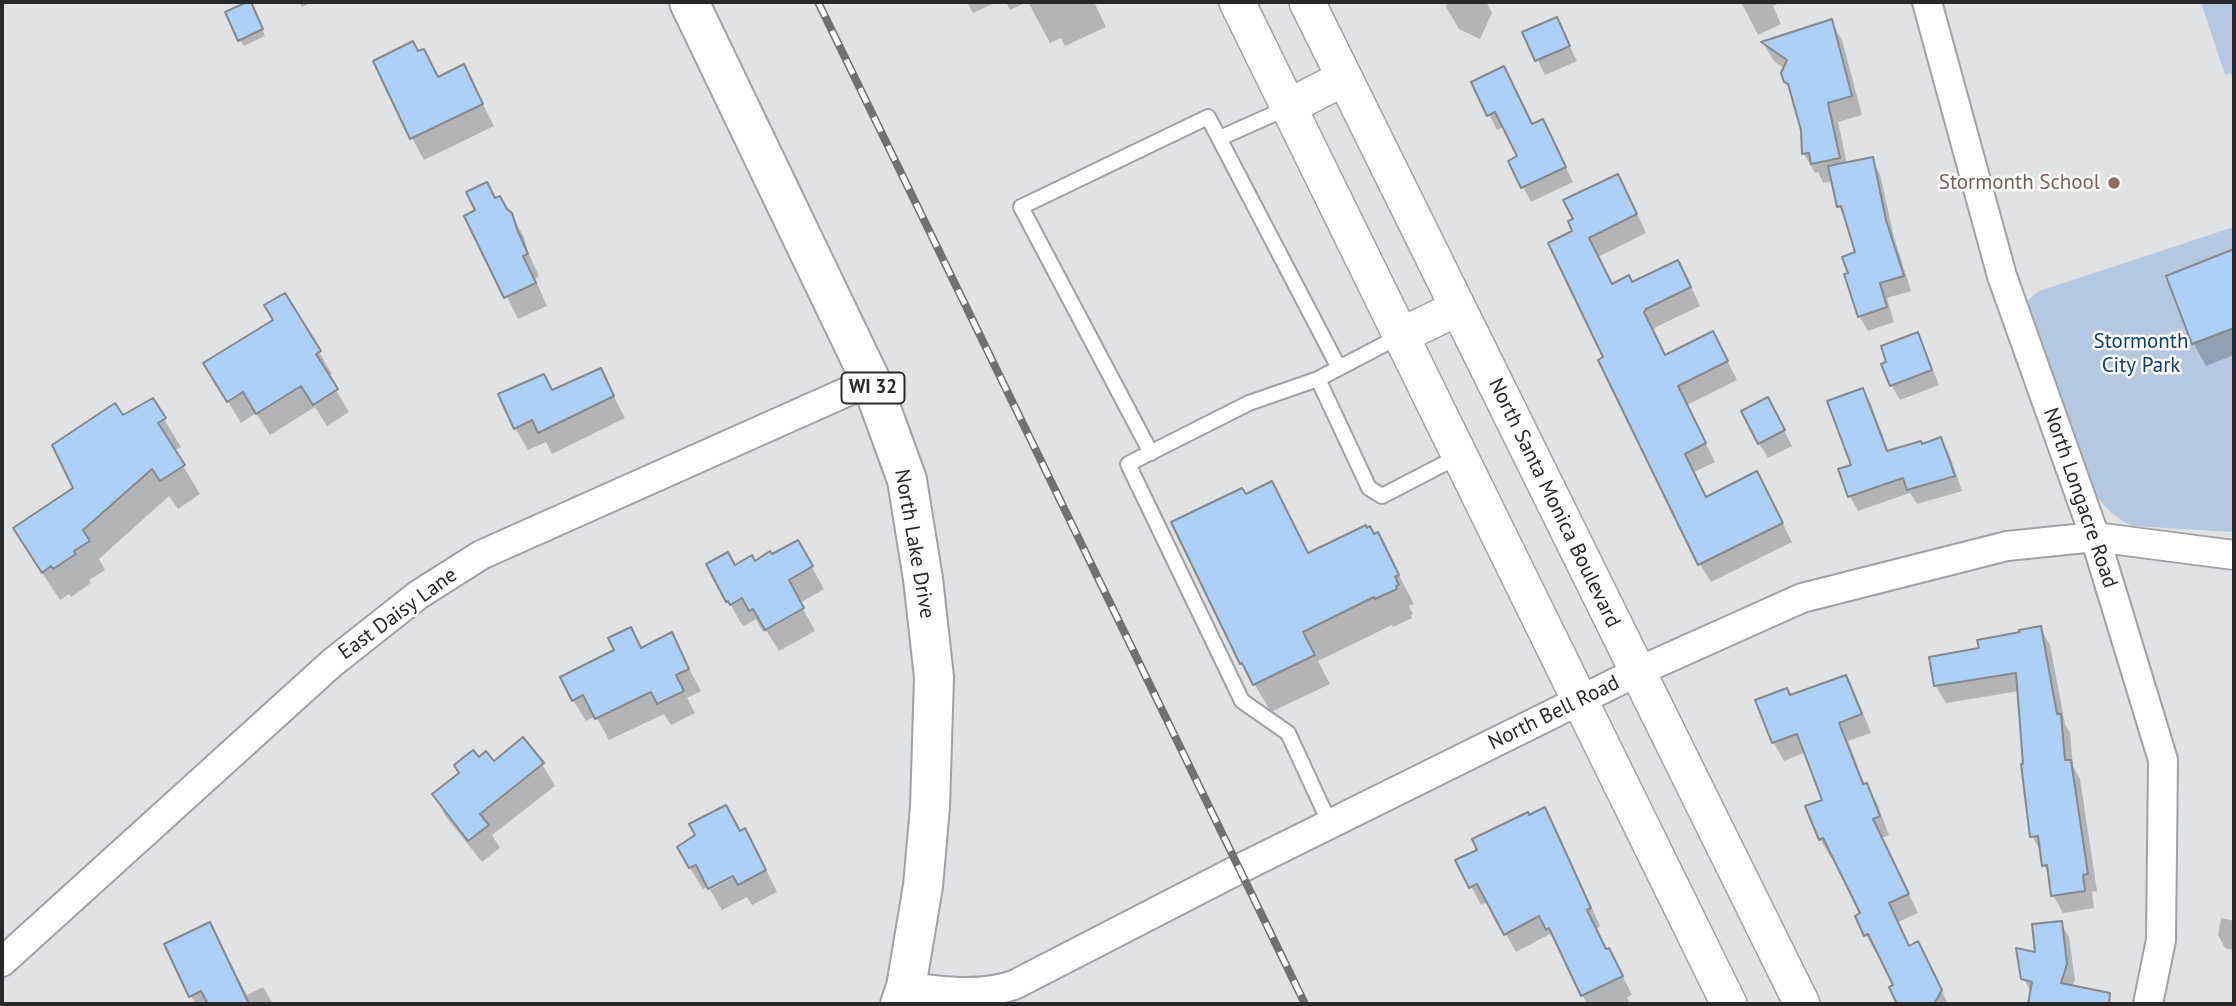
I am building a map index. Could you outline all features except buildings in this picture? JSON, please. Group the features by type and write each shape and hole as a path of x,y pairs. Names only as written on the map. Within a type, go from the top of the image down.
{"main road":[{"name":"North Lake Drive","path":"689,2 870,381 907,480 923,579 934,677 926,860 903,996"}],"street":[{"path":"1237,2 1729,1004"},
{"name":"North Santa Monica Boulevard","path":"1307,2 1802,1004"},
{"name":"North Longacre Road","path":"1927,2 2003,276 2095,537 2163,760 2161,940 2148,1004"},
{"path":"1288,107 1344,78"},
{"path":"1400,336 1458,308"},
{"name":"East Daisy Lane","path":"2,962 332,663 418,595 481,555 870,381"},
{"name":"North Bell Road","path":"903,996 995,992 1014,985 1637,672 1802,598 2007,545 2095,537 2234,555"}],"lane":[{"path":"1220,138 1288,107"},
{"path":"1151,453 1021,207 1208,117 1339,368"},
{"path":"1330,824 1288,733 1242,701 1128,464 1249,403 1318,379 1400,336"},
{"path":"1318,379 1369,488 1382,496 1459,456"}],"green space":[{"path":"2201,2 2234,2 2234,83 2231,73 2225,75"},
{"name":"Stormonth City Park","path":"2234,227 2234,532 2133,526 2107,508 2095,493 2080,465 2026,302 2039,291"}],"railway":[{"path":"818,2 1305,1004"}],"place":[{"name":"Stormonth School","path":"2114,183"}]}
